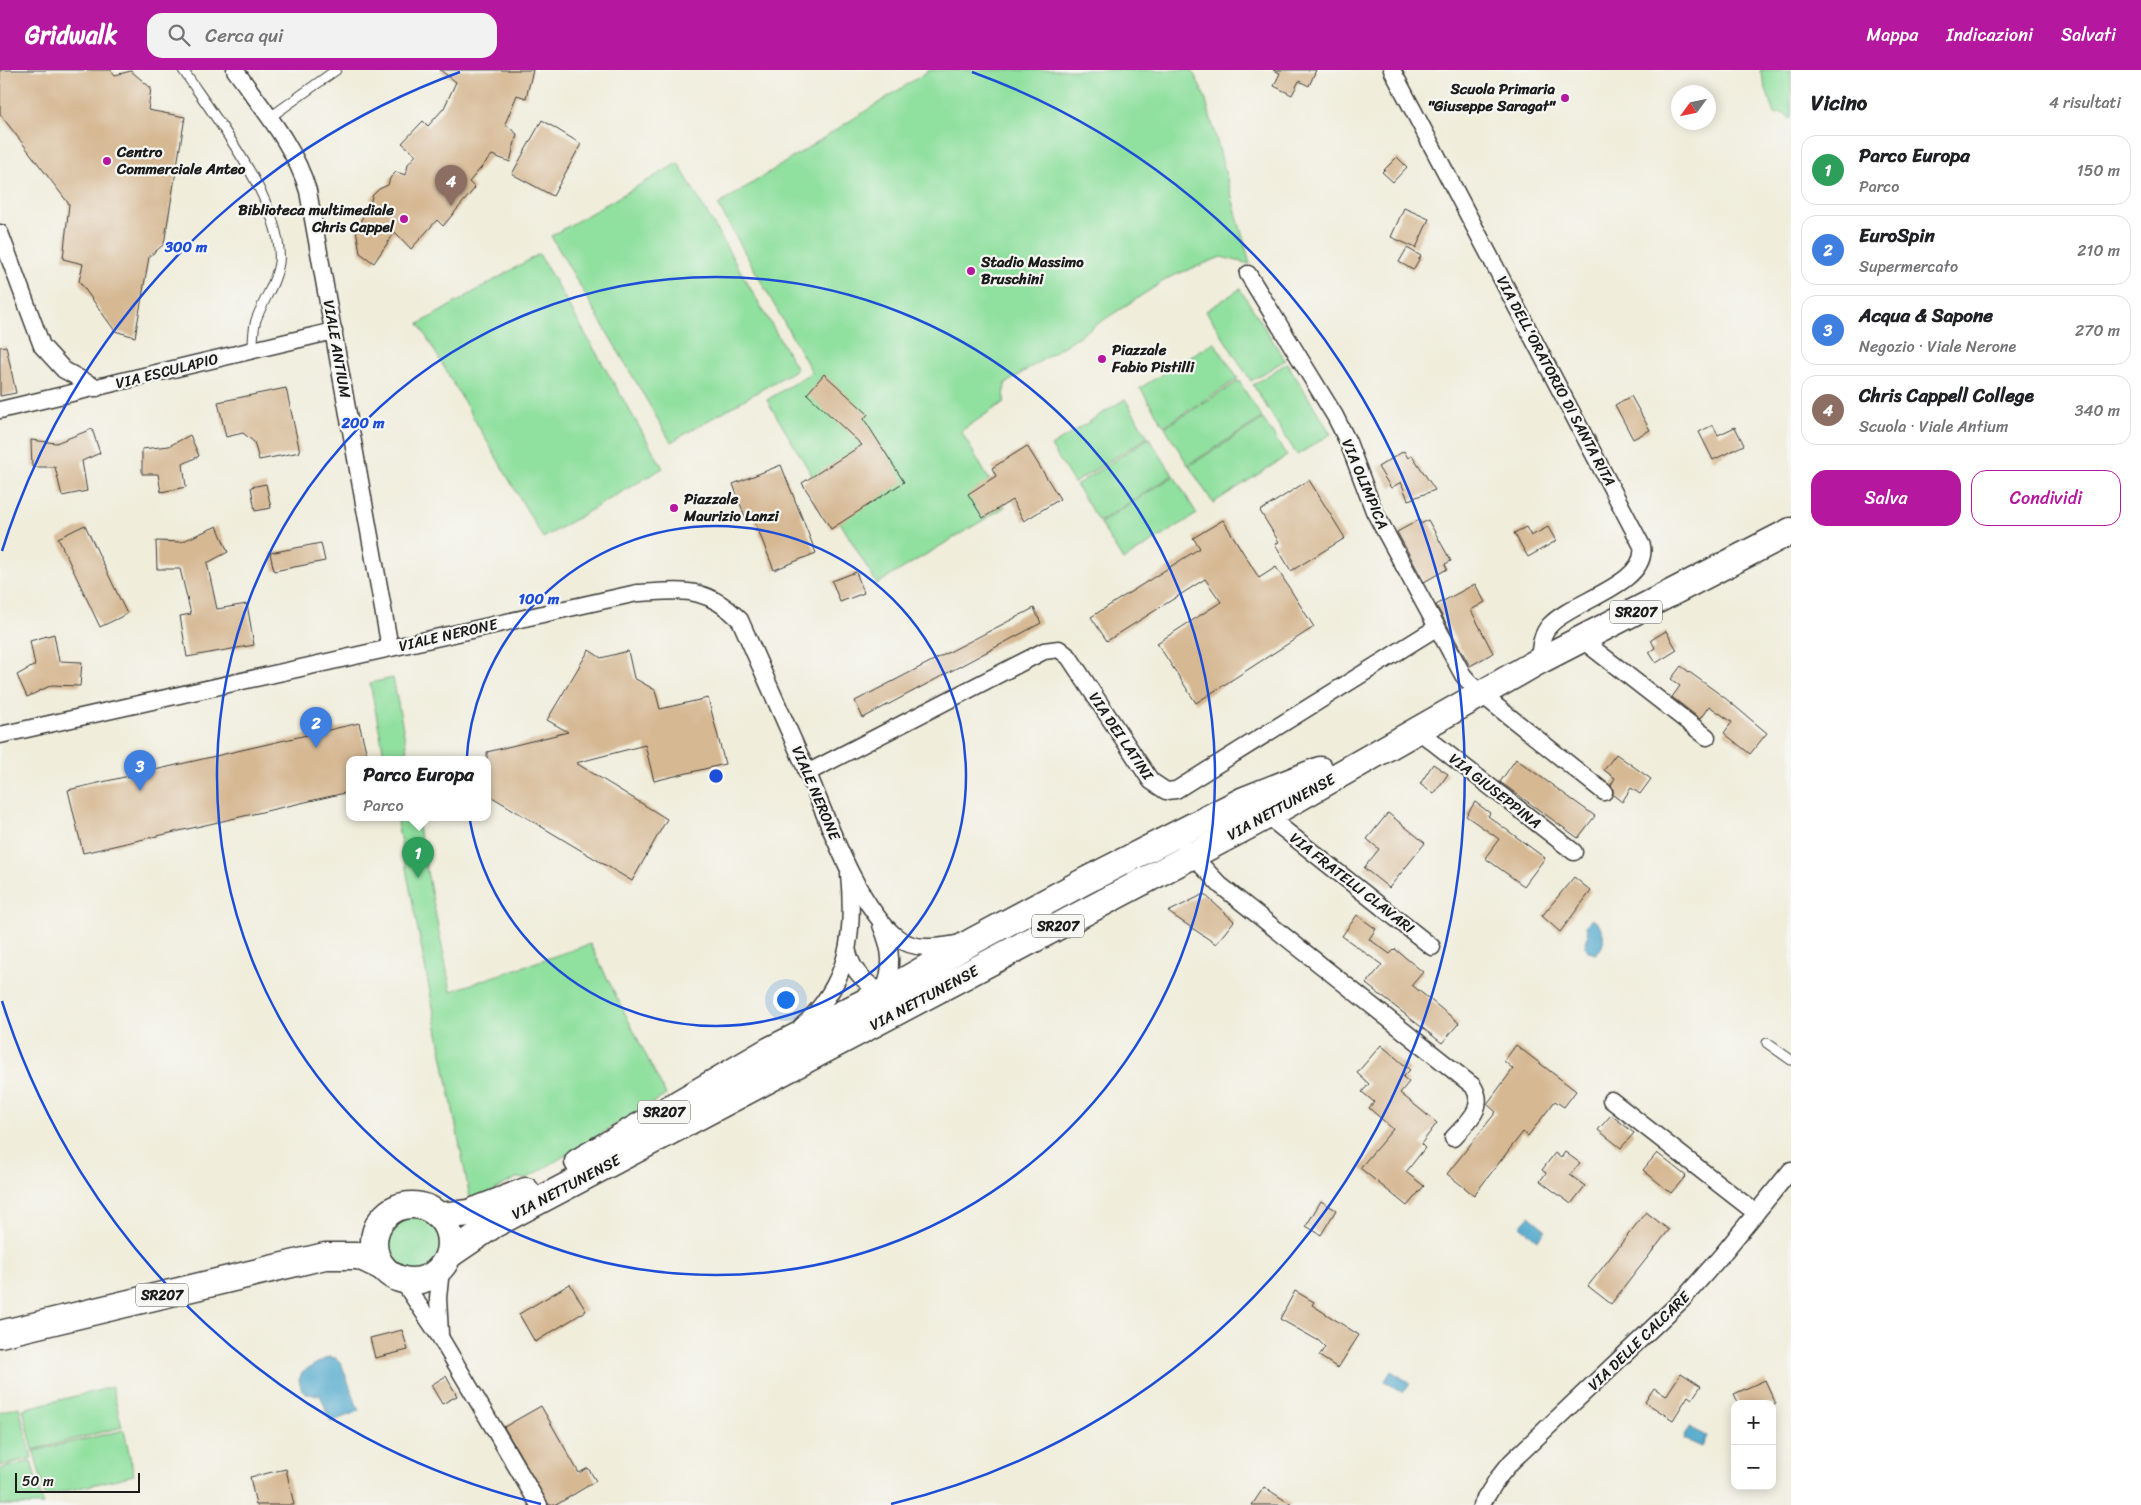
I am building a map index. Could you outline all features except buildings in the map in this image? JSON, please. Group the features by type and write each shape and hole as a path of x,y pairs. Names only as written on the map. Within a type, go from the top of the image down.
{"main road":[{"name":"VIA NETTUNENSE","path":"440,1216 470,1213 531,1189 770,1050 883,993 973,940 1176,835 1260,806 1407,734 1539,661 1791,531"},
{"name":"VIA NETTUNENSE","path":"392,1274 423,1280 493,1226 1191,856 1260,806"},
{"name":"SR207","path":"325,1256 378,1224 385,1215 395,1208 406,1204 419,1205 430,1209 440,1216"},
{"path":"440,1216 450,1234 445,1262"},
{"path":"378,1224 374,1247 392,1274"},
{"name":"SR207","path":"0,1334 325,1256 359,1256 392,1274"}],"street":[{"name":"VIALE ANTIUM","path":"235,70 294,155 306,186 334,331 390,648"},
{"name":"VIA DELL'ORATORIO DI SANTA RITA","path":"1392,70 1642,546 1642,559 1631,575 1550,624 1542,639 1539,661"},
{"path":"0,233 42,346 64,370 97,388"},
{"name":"VIA OLIMPICA","path":"1248,274 1336,416 1374,511 1463,675 1480,693 1604,792"},
{"name":"VIA ESCULAPIO","path":"0,410 334,331"},
{"name":"VIALE NERONE","path":"0,735 637,593 688,591 707,595 724,604 740,620 849,870 877,916 888,944 891,961 883,993 863,1030"},
{"name":"VIA DEI LATINI","path":"807,772 1044,651 1054,648 1063,650 1069,658 1151,781 1166,791 1176,790 1436,628"},
{"path":"1581,639 1707,737"},
{"name":"VIA GIUSEPPINA","path":"1407,734 1574,852"},
{"name":"VIA FRATELLI CLAVARI","path":"1260,806 1432,947"},
{"path":"1176,835 1191,856 1220,885 1473,1086 1479,1098 1477,1108 1454,1138"},
{"name":"VIALE NERONE","path":"770,1050 800,1028 821,1006 842,968 848,952 852,919 849,870"},
{"name":"VIALE NERONE","path":"877,916 898,939 916,947 936,948 973,940"},
{"path":"848,952 856,972 864,981 883,993 904,998 926,997"},
{"path":"1611,1100 1756,1213"},
{"name":"VIA DELLE CALCARE","path":"1481,1505 1498,1478 1511,1462 1683,1299 1709,1271 1791,1170"},
{"path":"440,1337 438,1298 445,1262"},
{"path":"392,1274 440,1337 539,1505"}],"lane":[{"path":"183,70 245,164 266,202 274,224 280,253 279,264 271,289 256,320 253,350"},
{"path":"270,118 336,70"},
{"path":"1767,1043 1791,1060"}],"green space":[{"name":"Stadio Massimo Bruschini","path":"930,70 1192,70 1205,97 1250,264 1221,257 1170,277 1005,384 1004,402 961,431 1005,507 877,584 767,400 812,372 718,205"},
{"path":"1760,70 1791,70 1791,119 1783,113 1774,114"},
{"path":"678,163 797,369 671,442 551,236"},
{"path":"539,254 663,468 543,538 419,324"},
{"path":"1240,289 1285,360 1251,381 1206,311"},
{"path":"1214,342 1238,379 1164,426 1140,388"},
{"path":"1287,363 1331,434 1297,455 1253,385"},
{"path":"1239,381 1262,418 1188,465 1165,427"},
{"path":"1125,399 1148,437 1074,483 1051,446"},
{"path":"1263,419 1287,456 1213,503 1189,466"},
{"path":"1149,438 1173,475 1099,522 1076,485"},
{"path":"1174,476 1197,514 1123,560 1100,523"},
{"path":"393,678 408,756 384,756 370,683"},
{"path":"397,821 417,821 451,991 590,944 666,1095 526,1179 516,1178 471,1203"},
{"path":"412,1213 428,1218 433,1222 437,1227 442,1243 437,1259 433,1264 428,1268 412,1273 396,1268 391,1264 387,1259 382,1243 387,1227 391,1222 396,1218"},
{"path":"112,1387 122,1427 33,1450 23,1409"},
{"path":"19,1407 32,1458 0,1466 0,1412"},
{"path":"124,1430 134,1475 45,1496 34,1451"},
{"path":"31,1461 43,1505 0,1505 0,1469"}],"water":[{"path":"1590,920 1598,923 1604,937 1602,946 1595,954 1589,952 1585,946 1588,936 1586,926"},
{"path":"1529,1216 1546,1230 1537,1240 1520,1226"},
{"path":"328,1357 336,1358 341,1363 359,1411 331,1422 320,1395 306,1394 302,1390 299,1380 302,1372"},
{"path":"1391,1371 1410,1383 1403,1393 1385,1381"},
{"path":"1689,1427 1707,1436 1702,1447 1684,1439"}],"place":[{"name":"Scuola Primaria \"Giuseppe Saragat\"","path":"1565,98"},
{"name":"Centro Commerciale Anteo","path":"107,161"},
{"name":"Chris Cappell College","path":"451,206"},
{"name":"Biblioteca multimediale Chris Cappel","path":"404,219"},
{"name":"Stadio Massimo Bruschini","path":"971,271"},
{"name":"Piazzale Fabio Pistilli","path":"1102,359"},
{"name":"Piazzale Maurizio Lanzi","path":"674,508"},
{"name":"EuroSpin","path":"316,748"},
{"name":"Acqua & Sapone","path":"140,791"},
{"name":"Parco Europa","path":"418,878"}]}
